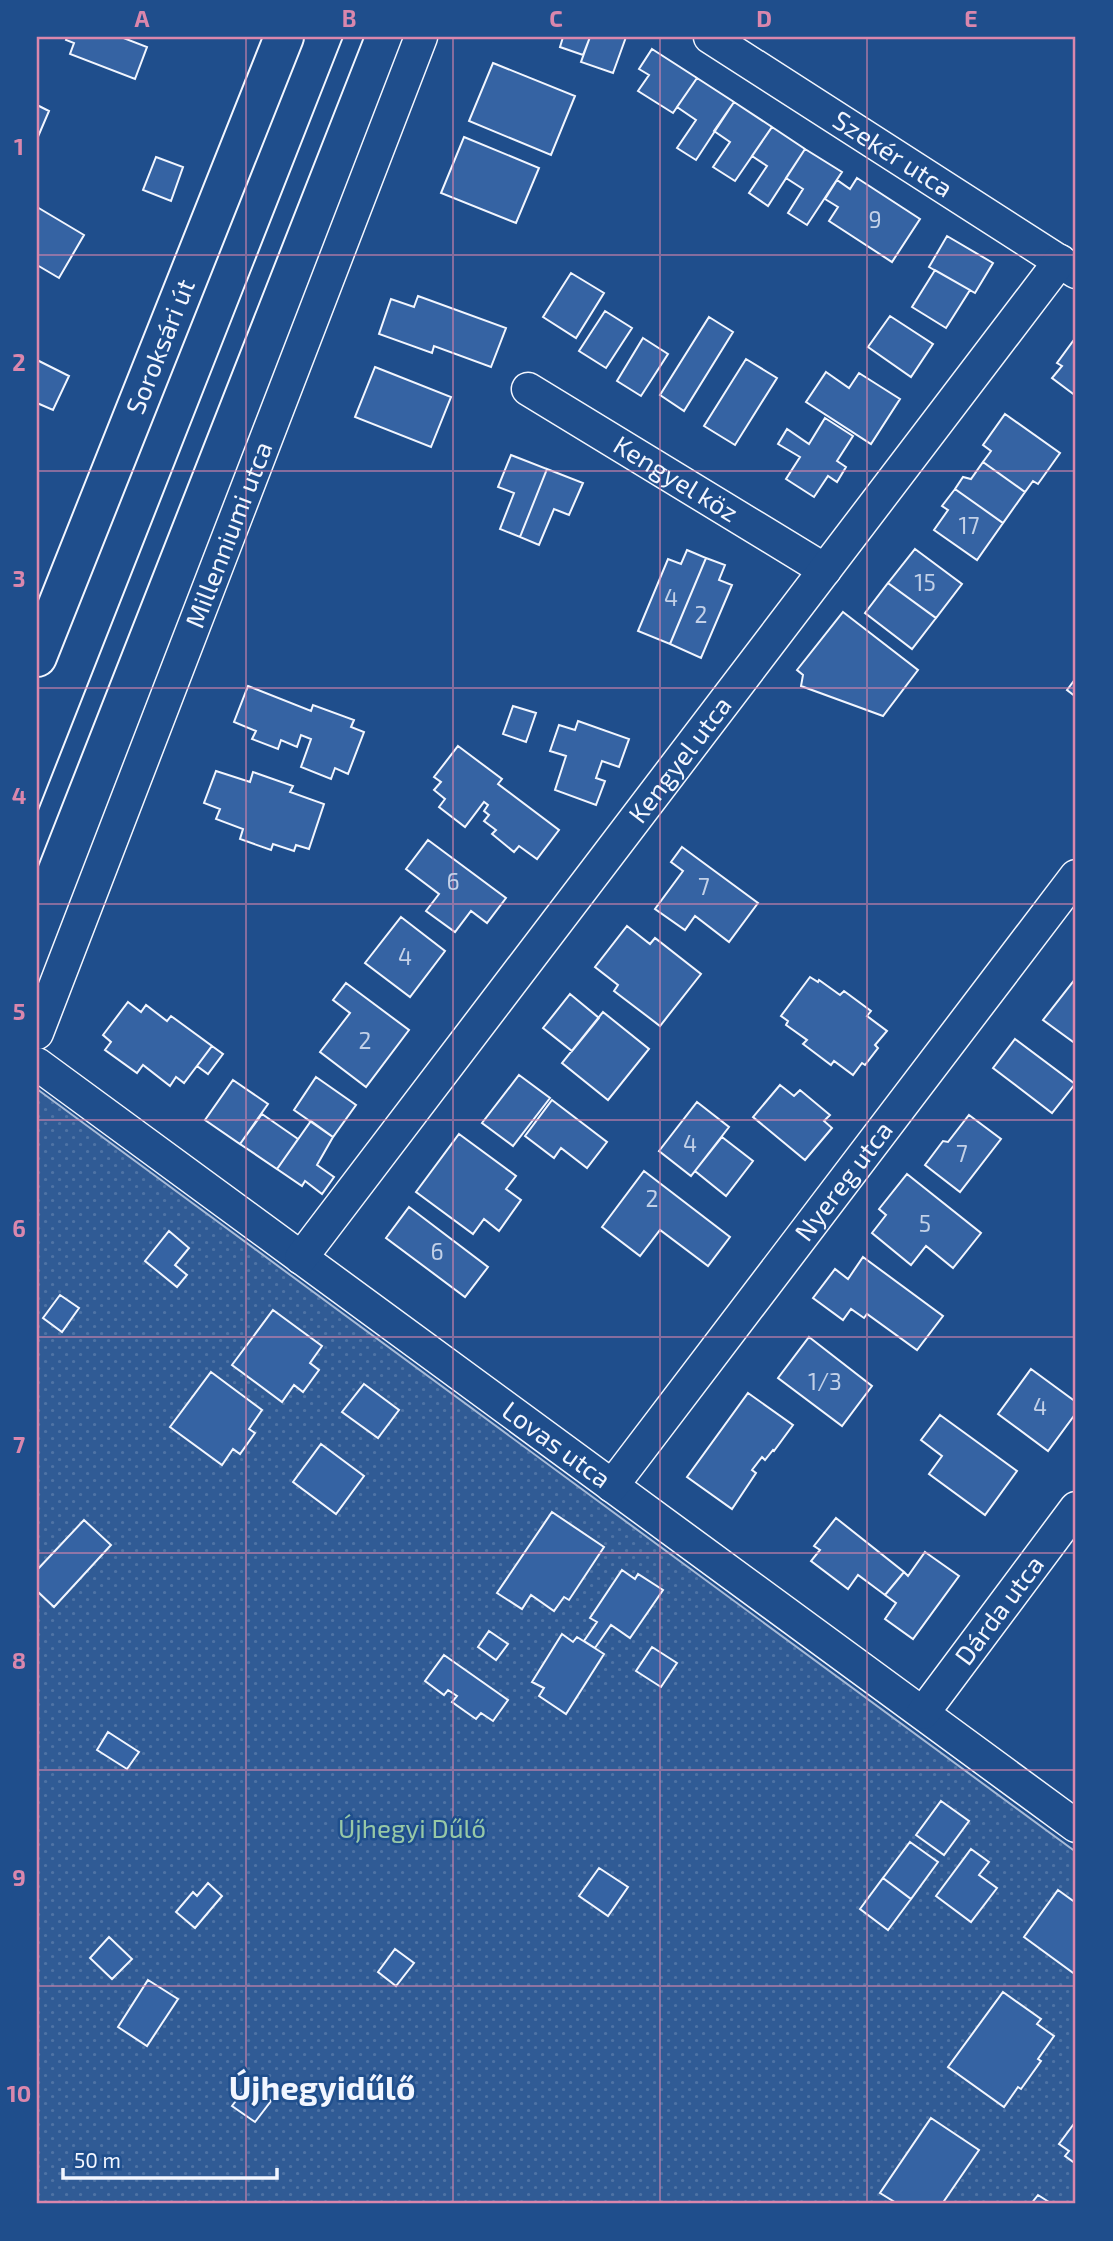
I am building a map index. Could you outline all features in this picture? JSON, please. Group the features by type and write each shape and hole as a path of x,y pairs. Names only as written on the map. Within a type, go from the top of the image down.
{"main road":[{"name":"Soroksári út","path":"37,657 284,37"}],"street":[{"name":"Millenniumi utca","path":"37,1032 421,37"},
{"name":"Szekér utca","path":"710,37 1068,267"},
{"name":"Kengyel utca","path":"302,1258 825,570 1068,267"},
{"name":"Kengyel köz","path":"528,389 825,570"},
{"name":"Nyereg utca","path":"612,1486 1076,876"},
{"name":"Lovas utca","path":"37,1064 1076,1826"},
{"name":"Dárda utca","path":"923,1713 1076,1508"}],"green space":[{"name":"Újhegyi Dűlő","path":"37,1089 1076,1852 1076,2204 37,2204"}],"building":[{"path":"67,37 121,37 147,47 135,79 70,54 74,43 66,40"},
{"path":"563,37 590,37 583,55 560,47"},
{"path":"590,37 626,37 613,73 581,62"},
{"path":"652,49 697,78 673,113 638,91 649,75 639,69"},
{"path":"493,63 575,96 551,155 469,121"},
{"path":"697,78 734,102 696,160 677,148 696,120 677,107"},
{"path":"734,102 772,127 735,181 713,167 730,142 714,131"},
{"path":"37,105 49,111 37,139"},
{"path":"772,127 805,149 768,206 749,193 767,166 752,156"},
{"path":"464,137 539,168 516,223 441,193"},
{"path":"805,149 842,172 807,225 788,213 803,189 786,178"},
{"path":"156,157 183,167 171,201 143,190"},
{"path":"857,178 920,219 892,262 829,221 838,207 825,199 837,180 850,189"},
{"path":"37,207 84,235 59,278 37,265"},
{"path":"947,236 993,263 975,293 929,267"},
{"path":"935,270 970,290 946,328 912,307"},
{"path":"571,273 604,293 576,338 543,317"},
{"path":"418,296 506,328 491,367 434,346 432,353 379,334 391,299 414,307"},
{"path":"605,311 632,328 606,368 579,351"},
{"path":"890,316 933,344 911,377 868,347"},
{"path":"709,317 733,332 684,411 660,395"},
{"path":"1076,337 1076,396 1052,378 1062,366 1057,363"},
{"path":"643,338 668,354 641,396 617,381"},
{"path":"746,359 777,378 735,445 704,426"},
{"path":"37,360 69,376 53,410 37,403"},
{"path":"375,367 451,397 431,447 355,417"},
{"path":"826,372 849,388 859,373 900,399 871,444 806,402"},
{"path":"1005,414 1060,453 1038,484 1033,481 1025,492 983,462 991,451 983,445"},
{"path":"825,418 853,436 837,461 846,467 837,482 828,476 814,497 786,479 800,457 778,444 787,429 809,444"},
{"path":"511,455 547,469 520,537 500,529 514,493 498,487"},
{"path":"983,462 1025,492 1003,523 955,489 963,477 971,479"},
{"path":"547,469 583,483 569,515 554,509 539,545 520,537"},
{"path":"955,489 1003,523 977,560 934,530 948,510 942,506"},
{"path":"915,549 962,584 936,618 888,583"},
{"path":"687,550 706,558 670,644 638,631 668,559 681,564"},
{"path":"706,558 725,565 719,580 732,585 701,658 670,644"},
{"path":"888,583 936,618 912,649 865,613"},
{"path":"843,612 918,670 883,716 801,686 803,675 797,670"},
{"path":"1076,678 1076,697 1067,690"},
{"path":"248,686 311,711 313,705 354,720 351,727 364,732 348,774 335,768 331,779 301,767 311,739 301,735 297,747 281,740 278,749 252,739 256,731 234,722"},
{"path":"513,706 536,713 526,742 503,734"},
{"path":"578,721 629,739 619,767 602,761 596,778 605,781 596,805 555,790 566,756 550,751 559,725 575,730"},
{"path":"458,746 502,779 498,784 559,830 537,859 519,846 514,852 492,834 496,830 484,821 489,815 484,811 488,805 484,802 465,827 439,807 445,799 434,790 441,782 434,777"},
{"path":"216,771 250,782 253,772 293,786 290,792 324,804 309,849 296,845 294,851 273,844 271,850 240,839 243,829 216,819 220,809 204,803"},
{"path":"428,840 506,898 487,923 471,911 455,932 426,911 439,894 406,869"},
{"path":"682,847 758,903 729,942 695,916 685,930 655,909 683,871 671,862"},
{"path":"401,917 445,951 410,997 365,963"},
{"path":"627,926 650,944 655,938 701,974 660,1026 614,991 618,985 595,967"},
{"path":"810,977 840,995 844,991 871,1011 867,1016 887,1031 875,1045 878,1048 865,1065 862,1063 853,1075 834,1061 831,1065 803,1044 807,1040 786,1025 788,1021 781,1016"},
{"path":"1076,978 1076,1044 1043,1020"},
{"path":"346,983 409,1030 366,1087 320,1052 350,1013 333,1000"},
{"path":"570,994 599,1018 572,1051 543,1028"},
{"path":"128,1002 141,1012 146,1005 167,1021 171,1016 212,1046 184,1083 176,1077 170,1086 143,1065 137,1073 105,1050 111,1042 103,1035"},
{"path":"603,1012 649,1049 608,1100 562,1063"},
{"path":"1015,1039 1075,1084 1052,1113 993,1068"},
{"path":"212,1046 223,1054 208,1074 197,1066"},
{"path":"519,1075 550,1098 513,1146 482,1123"},
{"path":"316,1077 356,1105 333,1137 294,1110"},
{"path":"233,1080 268,1104 240,1144 205,1120"},
{"path":"780,1085 794,1096 800,1090 830,1115 824,1121 832,1128 805,1160 753,1117"},
{"path":"552,1100 607,1142 587,1168 561,1148 554,1158 525,1136"},
{"path":"697,1102 729,1127 691,1176 659,1151"},
{"path":"262,1114 298,1139 277,1169 240,1144"},
{"path":"969,1115 1001,1139 960,1192 925,1165 943,1141 948,1142"},
{"path":"311,1121 333,1137 317,1165 334,1177 322,1194 305,1181 302,1186 277,1169"},
{"path":"459,1134 516,1176 506,1189 521,1200 499,1231 484,1219 473,1234 416,1192"},
{"path":"722,1137 753,1161 726,1196 695,1171"},
{"path":"644,1171 730,1237 708,1266 660,1230 640,1256 602,1227"},
{"path":"907,1174 981,1233 953,1268 926,1246 911,1265 872,1233 886,1215 879,1209"},
{"path":"409,1207 488,1267 465,1297 386,1238"},
{"path":"169,1231 189,1248 175,1265 187,1275 177,1287 145,1261"},
{"path":"863,1257 943,1316 917,1350 867,1314 864,1318 851,1309 843,1320 813,1298 835,1269 848,1279"},
{"path":"60,1295 79,1308 62,1332 43,1318"},
{"path":"273,1310 322,1346 310,1363 319,1370 303,1392 294,1385 282,1402 232,1365"},
{"path":"809,1337 872,1386 842,1426 778,1378"},
{"path":"1031,1369 1076,1402 1076,1413 1048,1451 998,1414"},
{"path":"211,1372 262,1410 249,1429 255,1433 240,1454 233,1449 222,1465 170,1427"},
{"path":"364,1384 399,1410 378,1438 342,1412"},
{"path":"748,1393 793,1425 774,1451 765,1460 762,1457 752,1470 756,1473 732,1509 687,1477"},
{"path":"940,1415 1017,1471 985,1515 929,1474 942,1456 921,1440"},
{"path":"321,1444 364,1476 336,1514 293,1482"},
{"path":"552,1512 604,1547 569,1600 564,1597 554,1611 531,1595 522,1609 497,1593"},
{"path":"836,1518 904,1572 885,1595 858,1575 848,1589 811,1561 820,1550 814,1546"},
{"path":"84,1520 111,1545 54,1607 37,1591 37,1570"},
{"path":"925,1552 959,1576 913,1639 885,1619 896,1603 885,1595 904,1572 908,1576"},
{"path":"622,1570 635,1579 638,1574 663,1590 630,1638 611,1625 595,1648 584,1641 597,1622 590,1618"},
{"path":"489,1631 508,1644 496,1660 478,1647"},
{"path":"562,1634 573,1642 577,1637 604,1654 566,1714 539,1696 544,1688 532,1682"},
{"path":"652,1647 677,1663 661,1687 636,1671"},
{"path":"444,1655 508,1700 493,1721 481,1713 476,1719 452,1702 457,1696 448,1690 444,1695 425,1681"},
{"path":"108,1732 139,1752 127,1769 97,1750"},
{"path":"941,1801 969,1821 944,1855 916,1835"},
{"path":"910,1842 938,1862 911,1899 883,1878"},
{"path":"971,1849 989,1862 979,1875 997,1888 971,1922 936,1896"},
{"path":"599,1868 628,1887 608,1916 579,1896"},
{"path":"883,1878 911,1899 888,1930 860,1909"},
{"path":"208,1883 222,1896 195,1928 176,1912 193,1892 197,1896"},
{"path":"1058,1890 1076,1903 1076,1975 1024,1937"},
{"path":"109,1937 132,1959 112,1979 90,1958"},
{"path":"395,1949 414,1963 396,1986 378,1972"},
{"path":"148,1980 178,1999 147,2046 118,2027"},
{"path":"1003,1992 1041,2019 1037,2024 1054,2036 1038,2059 1041,2061 1004,2107 948,2067"},
{"path":"248,2085 271,2101 255,2122 232,2106"},
{"path":"931,2118 979,2150 942,2204 898,2204 880,2193"},
{"path":"1076,2121 1076,2164 1065,2156 1069,2151 1059,2144"},
{"path":"1038,2195 1052,2204 1031,2204"}],"tram line":[{"path":"37,813 343,37"},
{"path":"37,869 364,37"}],"district":[{"name":"Újhegyidűlő","path":"322,2088"}]}
